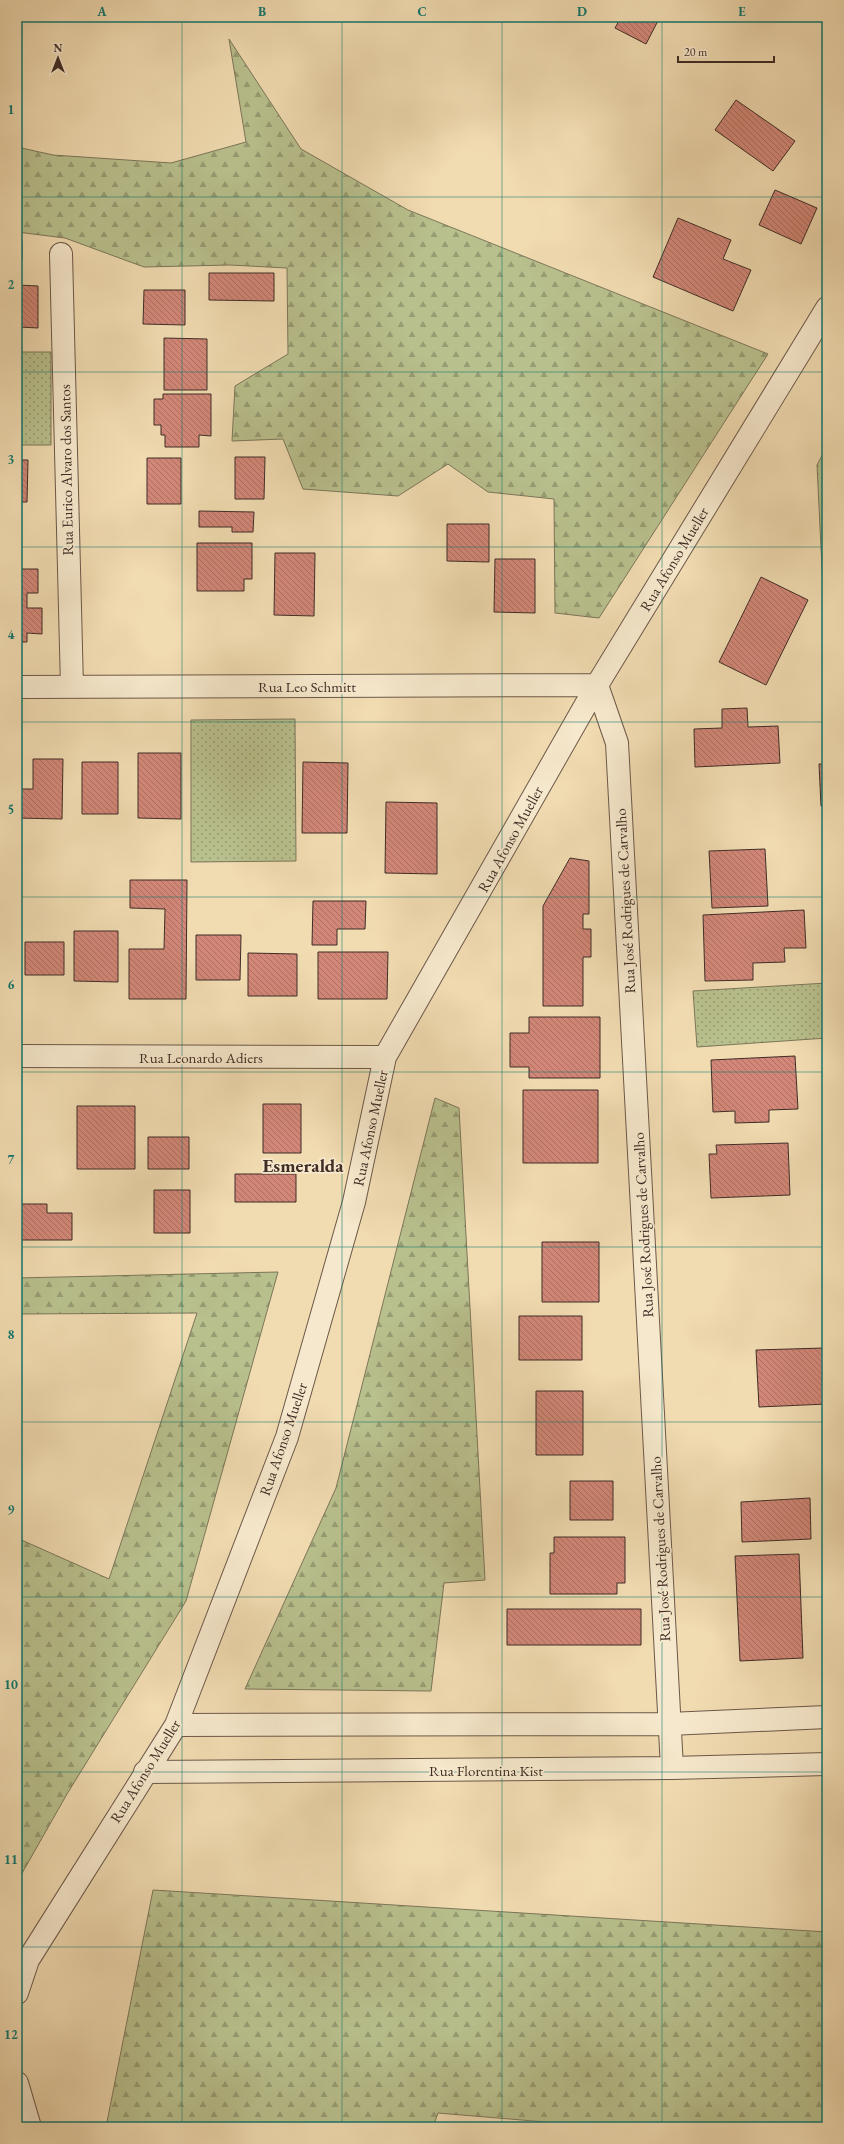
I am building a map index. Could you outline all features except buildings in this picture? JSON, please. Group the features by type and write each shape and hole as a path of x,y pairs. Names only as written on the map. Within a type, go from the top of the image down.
{"street":[{"name":"Rua Eurico Alvaro dos Santos","path":"61,254 72,687"},
{"name":"Rua Afonso Mueller","path":"17,1993 28,1960 176,1725 287,1437 354,1202 385,1057 597,685 827,308"},
{"name":"Rua Leo Schmitt","path":"17,687 597,685"},
{"name":"Rua José Rodrigues de Carvalho","path":"597,685 617,743 672,1768"},
{"name":"Rua Leonardo Adiers","path":"17,1056 385,1057"},
{"path":"176,1725 670,1724 827,1717"},
{"name":"Rua Florentina Kist","path":"145,1772 672,1768 827,1764"},
{"path":"17,2084 30,2127"}],"green space":[{"path":"229,39 301,149 408,210 768,354 599,618 555,613 554,499 488,492 448,464 398,496 303,489 283,439 232,441 235,386 288,354 287,268 230,265 144,267 65,238 17,232 17,147 53,155 171,163 246,142"},
{"path":"17,352 51,352 51,445 17,445"},
{"path":"827,446 827,671 817,465"},
{"path":"295,719 296,861 191,862 191,720"},
{"path":"827,983 827,1038 697,1047 693,991"},
{"path":"435,1098 459,1108 485,1580 444,1583 431,1691 245,1689 336,1488"},
{"path":"278,1272 186,1601 67,1794 17,1882 17,1538 109,1579 197,1313 17,1314 17,1278"},
{"path":"153,1890 827,1932 827,2127 605,2127 438,2113 433,2127 106,2127"}],"district":[{"name":"Esmeralda","path":"303,1165"}]}
